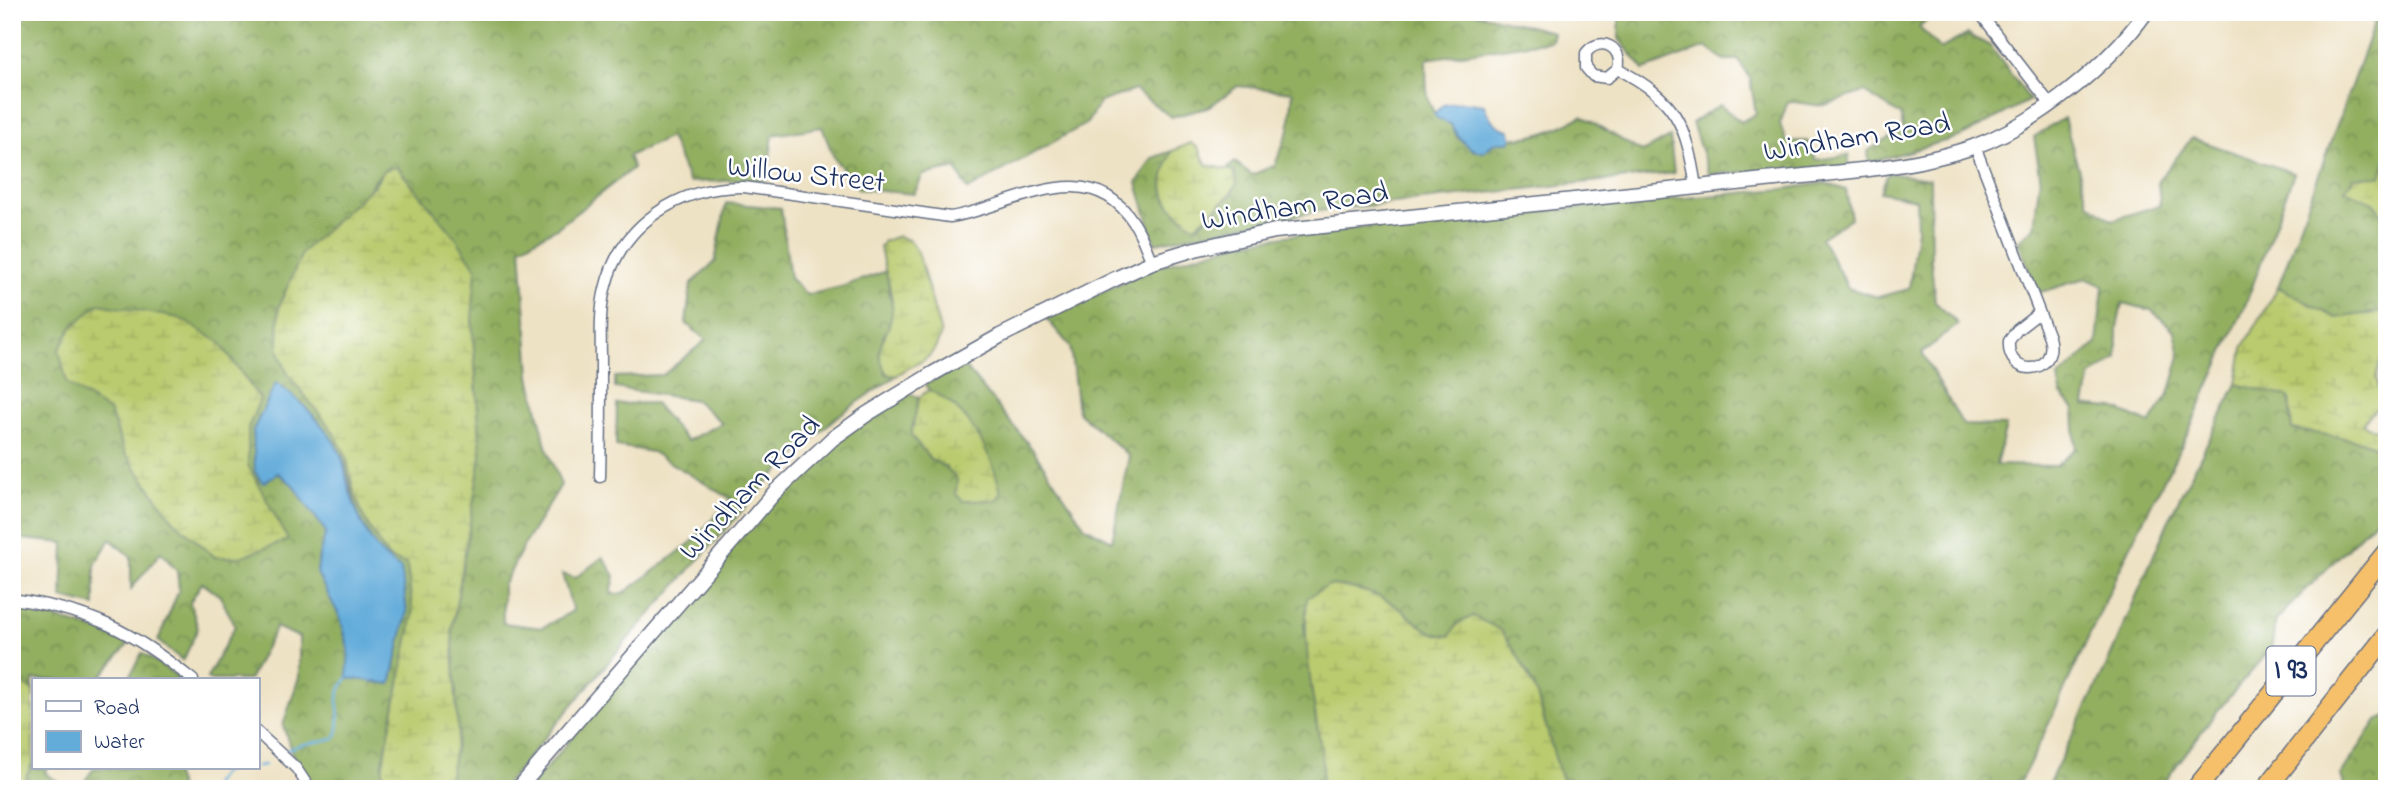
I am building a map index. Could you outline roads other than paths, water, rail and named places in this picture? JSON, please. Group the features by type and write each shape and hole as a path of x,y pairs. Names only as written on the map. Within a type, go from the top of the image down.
{"highway":[{"name":"I 93","path":"2196,789 2387,552"},
{"name":"I 93","path":"2266,789 2387,635"}],"street":[{"path":"1979,12 2051,105"},
{"name":"Windham Road","path":"518,789 775,492 832,439 933,373 1043,314 1152,262 1238,238 1288,229 1880,168 1975,146 2051,105 2118,47 2146,12"},
{"path":"1618,69 1654,90 1675,114 1689,145 1696,187"},
{"path":"1975,146 2049,337 2051,351 2044,363 2025,368 2014,362 2010,356 2009,341 2017,330 2039,313"},
{"name":"Willow Street","path":"600,477 601,318 609,275 622,249 640,227 662,208 688,195 716,188 744,187 950,217 976,212 1044,189 1081,188 1103,195 1121,207 1134,222 1152,262"},
{"path":"12,599 66,608 115,626 148,645 190,678"},
{"path":"259,734 296,768 310,789"}],"water":[{"path":"1462,102 1484,105 1494,122 1509,130 1512,138 1509,142 1495,143 1484,152 1473,149 1460,139 1451,124 1438,119 1434,114 1443,105"},
{"path":"276,383 303,405 335,443 367,533 381,553 401,569 407,612 391,684 347,678 349,650 340,617 317,573 326,532 292,484 278,473 263,483 255,472 253,430"}],"waterway":[{"path":"284,752 303,744 335,738 339,721 339,695 347,678"},
{"path":"259,766 265,765"},
{"path":"210,789 223,772 232,770"}]}
